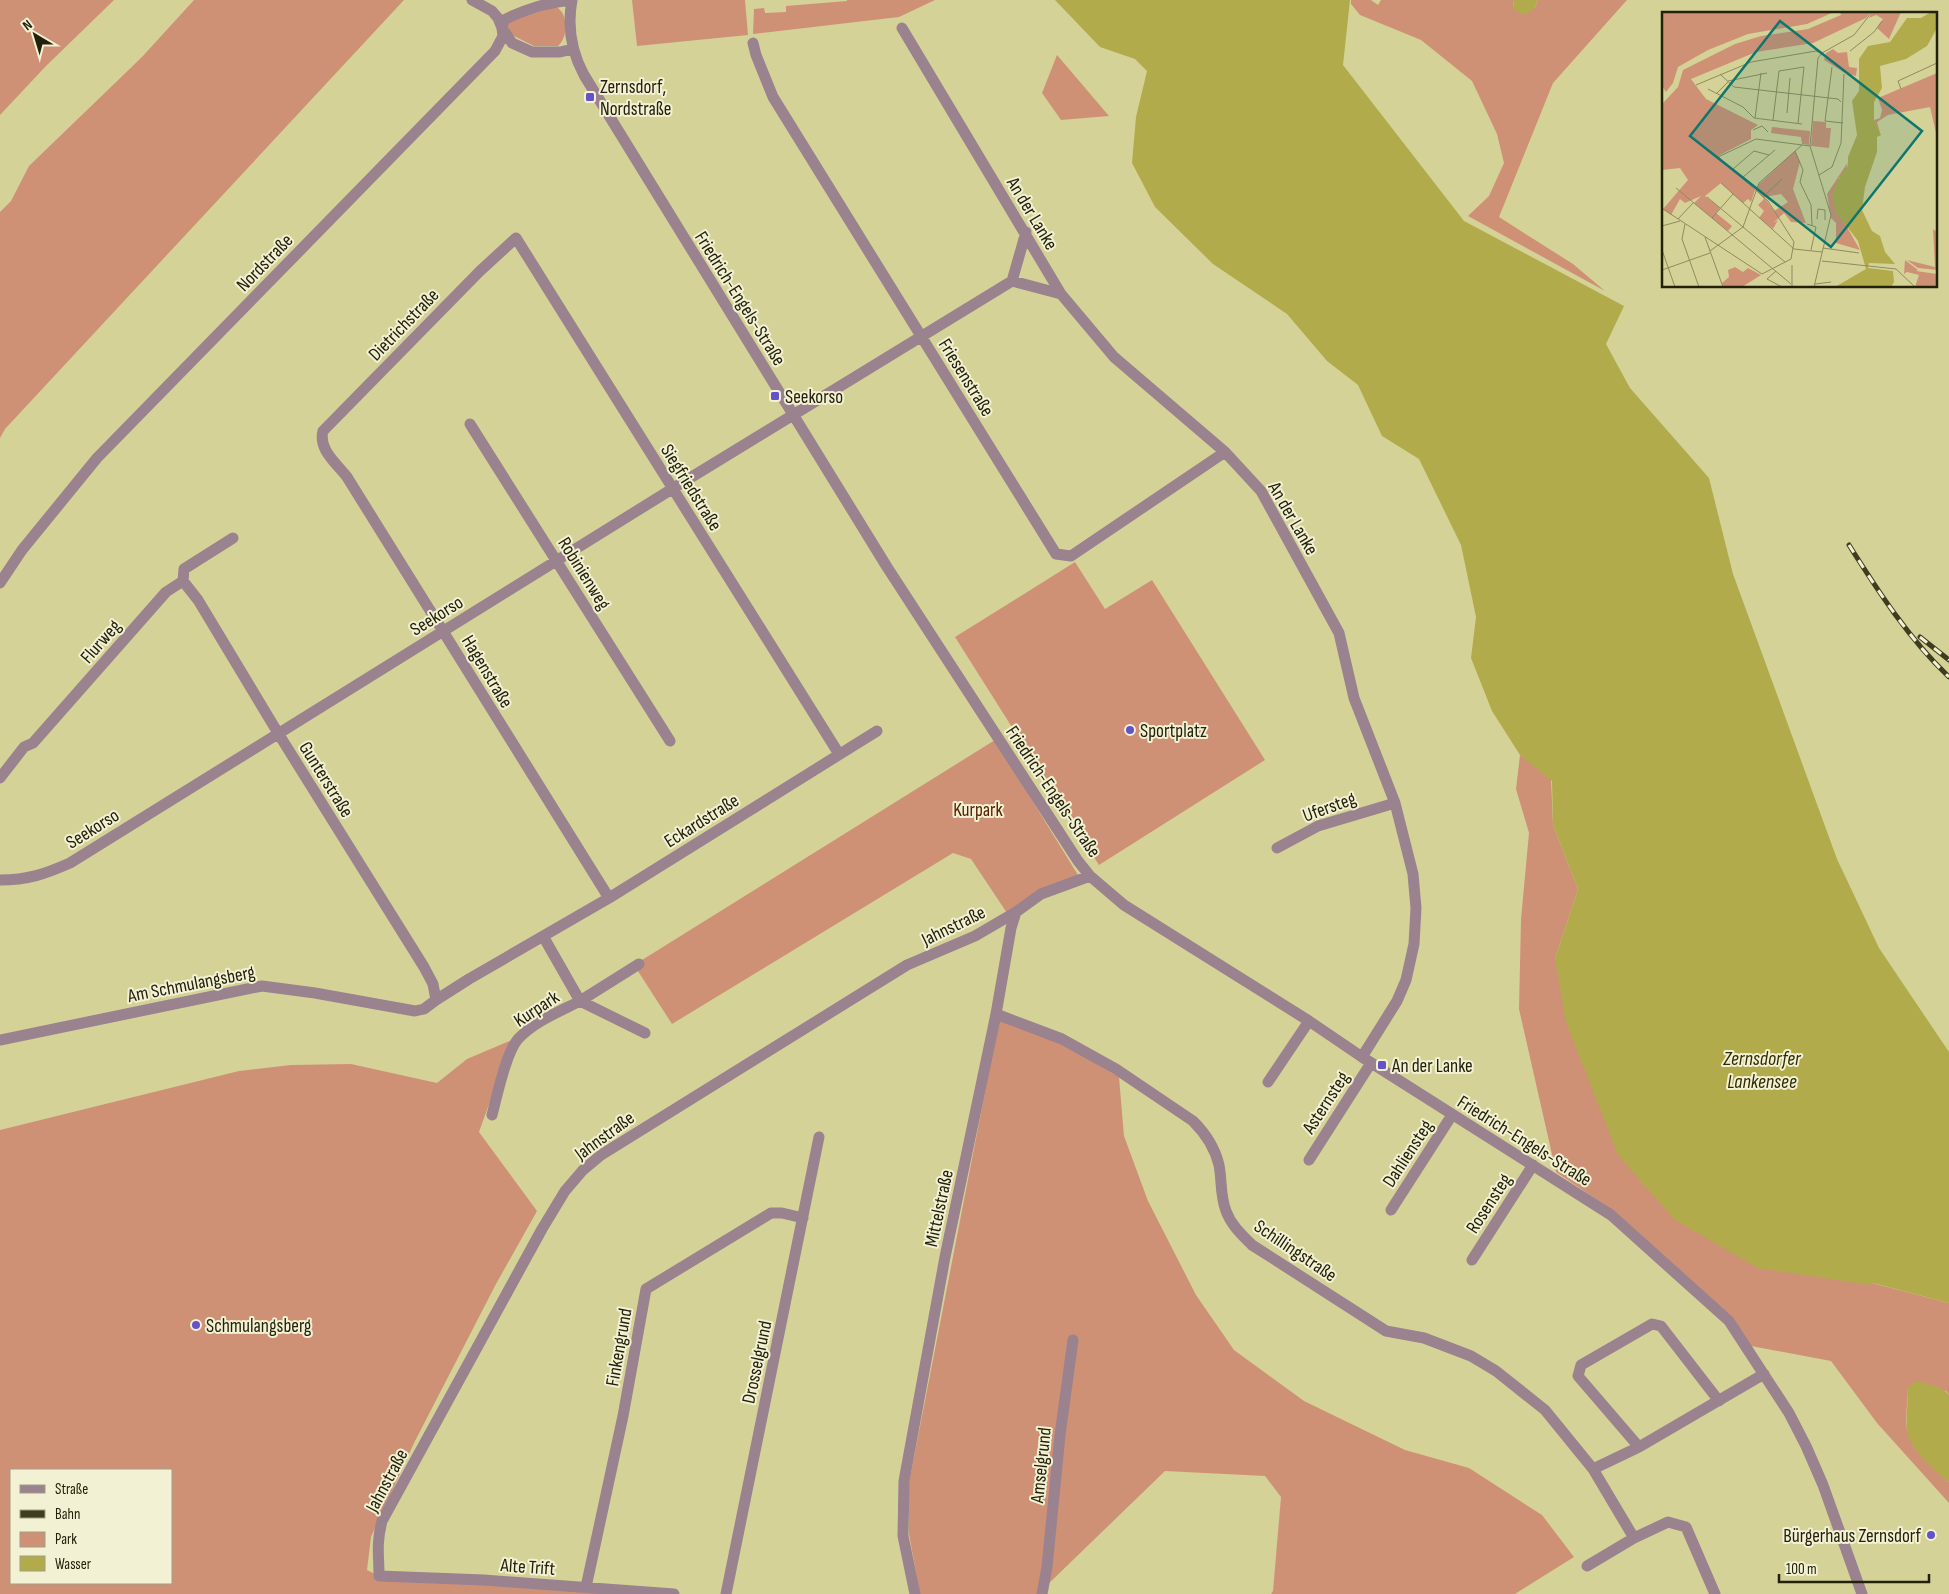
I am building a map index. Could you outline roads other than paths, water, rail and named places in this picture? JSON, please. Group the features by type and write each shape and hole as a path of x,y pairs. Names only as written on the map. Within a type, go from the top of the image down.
{"street":[{"path":"472,0 492,10 512,43 532,52 560,52 572,49"},
{"name":"Nordstraße","path":"0,583 22,550 97,458 495,51 503,36 504,20 516,13 560,1 572,1"},
{"name":"Friedrich-Engels-Straße","path":"572,1 570,26 572,49 584,75 793,415 967,691 1078,861 1090,876 1124,905 1611,1215 1729,1321 1789,1413 1820,1477 1862,1594"},
{"name":"An der Lanke","path":"902,28 975,153 1026,232 1061,294 1114,357 1225,452 1261,491 1340,633 1354,698 1395,803 1413,874 1416,908 1414,944 1406,980 1367,1060"},
{"name":"Friesenstraße","path":"753,43 756,55 774,97 1056,554 1071,556 1225,452"},
{"path":"1026,232 1012,281 1061,294"},
{"name":"Dietrichstraße","path":"321,439 323,430 480,271 516,238"},
{"name":"Siegfriedstraße","path":"516,238 839,754"},
{"name":"Seekorso","path":"0,880 19,880 44,874 70,862 556,560 1012,281"},
{"name":"Robinienweg","path":"470,424 670,742"},
{"name":"Hagenstraße","path":"321,439 323,448 347,477 388,547 444,631 609,898"},
{"name":"Flurweg","path":"0,778 24,747 33,743 166,592 183,581 184,569 233,538"},
{"name":"Gunterstraße","path":"183,581 198,600 278,733 424,967 433,984 436,1000"},
{"name":"Eckardstraße","path":"469,979 609,898 877,731"},
{"name":"Ufersteg","path":"1278,848 1318,826 1395,803"},
{"path":"1016,912 1041,894 1090,876"},
{"name":"Mittelstraße","path":"915,1594 904,1536 904,1482 945,1257 996,1014 1011,928 1016,912"},
{"name":"Jahnstraße","path":"379,1576 377,1552 382,1522 452,1397 525,1257 565,1191 583,1170 601,1154 907,965 975,936 1016,912"},
{"path":"543,936 580,1001 639,964"},
{"name":"Am Schmulangsberg","path":"0,1040 262,986 315,993 415,1011 424,1010 469,979"},
{"name":"Kurpark","path":"492,1115 510,1054 517,1040 541,1021 580,1001 645,1033"},
{"name":"Schillingstraße","path":"996,1014 1062,1039 1116,1069 1202,1129 1219,1165 1220,1190 1226,1212 1237,1231 1252,1245 1386,1331 1424,1338 1471,1356 1496,1371 1545,1410 1593,1469 1634,1538"},
{"path":"1268,1082 1309,1021"},
{"name":"Asternsteg","path":"1309,1160 1367,1060"},
{"name":"Dahliensteg","path":"1391,1210 1452,1115"},
{"name":"Drosselgrund","path":"726,1594 820,1137"},
{"name":"Rosensteg","path":"1472,1260 1533,1165"},
{"name":"Finkengrund","path":"586,1587 623,1416 646,1289 771,1213 782,1213 803,1218"},
{"path":"1639,1447 1578,1376 1581,1365 1652,1324 1661,1326 1719,1401"},
{"name":"Amselgrund","path":"1042,1594 1047,1568 1060,1436 1073,1340"},
{"path":"1593,1469 1639,1447 1764,1374"},
{"path":"1587,1566 1634,1538 1668,1522 1686,1526 1715,1594"},
{"name":"Alte Trift","path":"379,1576 586,1587 674,1594"}],"water":[{"name":"Zernsdorfer Lankensee","path":"1055,0 1350,0 1343,65 1464,221 1624,306 1606,344 1630,388 1709,478 1733,574 1837,859 1879,948 1949,1052 1949,1303 1873,1283 1869,1285 1758,1268 1675,1220 1618,1155 1566,1022 1555,959 1578,889 1553,825 1552,781 1520,755 1492,711 1471,658 1476,617 1461,545 1419,459 1382,436 1358,385 1327,361 1287,314 1213,264 1155,207 1132,163 1136,117 1147,71 1135,59 1100,47"},
{"path":"1513,0 1538,0 1535,8 1524,15 1514,9"},
{"path":"1915,1381 1938,1387 1949,1395 1949,1482 1937,1473 1924,1459 1909,1437 1907,1430 1908,1387"}],"railway":[{"path":"1849,545 1907,631 1949,677"},
{"path":"1920,637 1949,660"}],"place":[{"name":"Zernsdorf, Nordstraße","path":"590,97"},
{"name":"Seekorso","path":"775,396"},
{"name":"Sportplatz","path":"1130,730"},
{"name":"An der Lanke","path":"1382,1065"},
{"name":"Schmulangsberg","path":"196,1325"},
{"name":"Bürgerhaus Zernsdorf","path":"1931,1535"}]}
